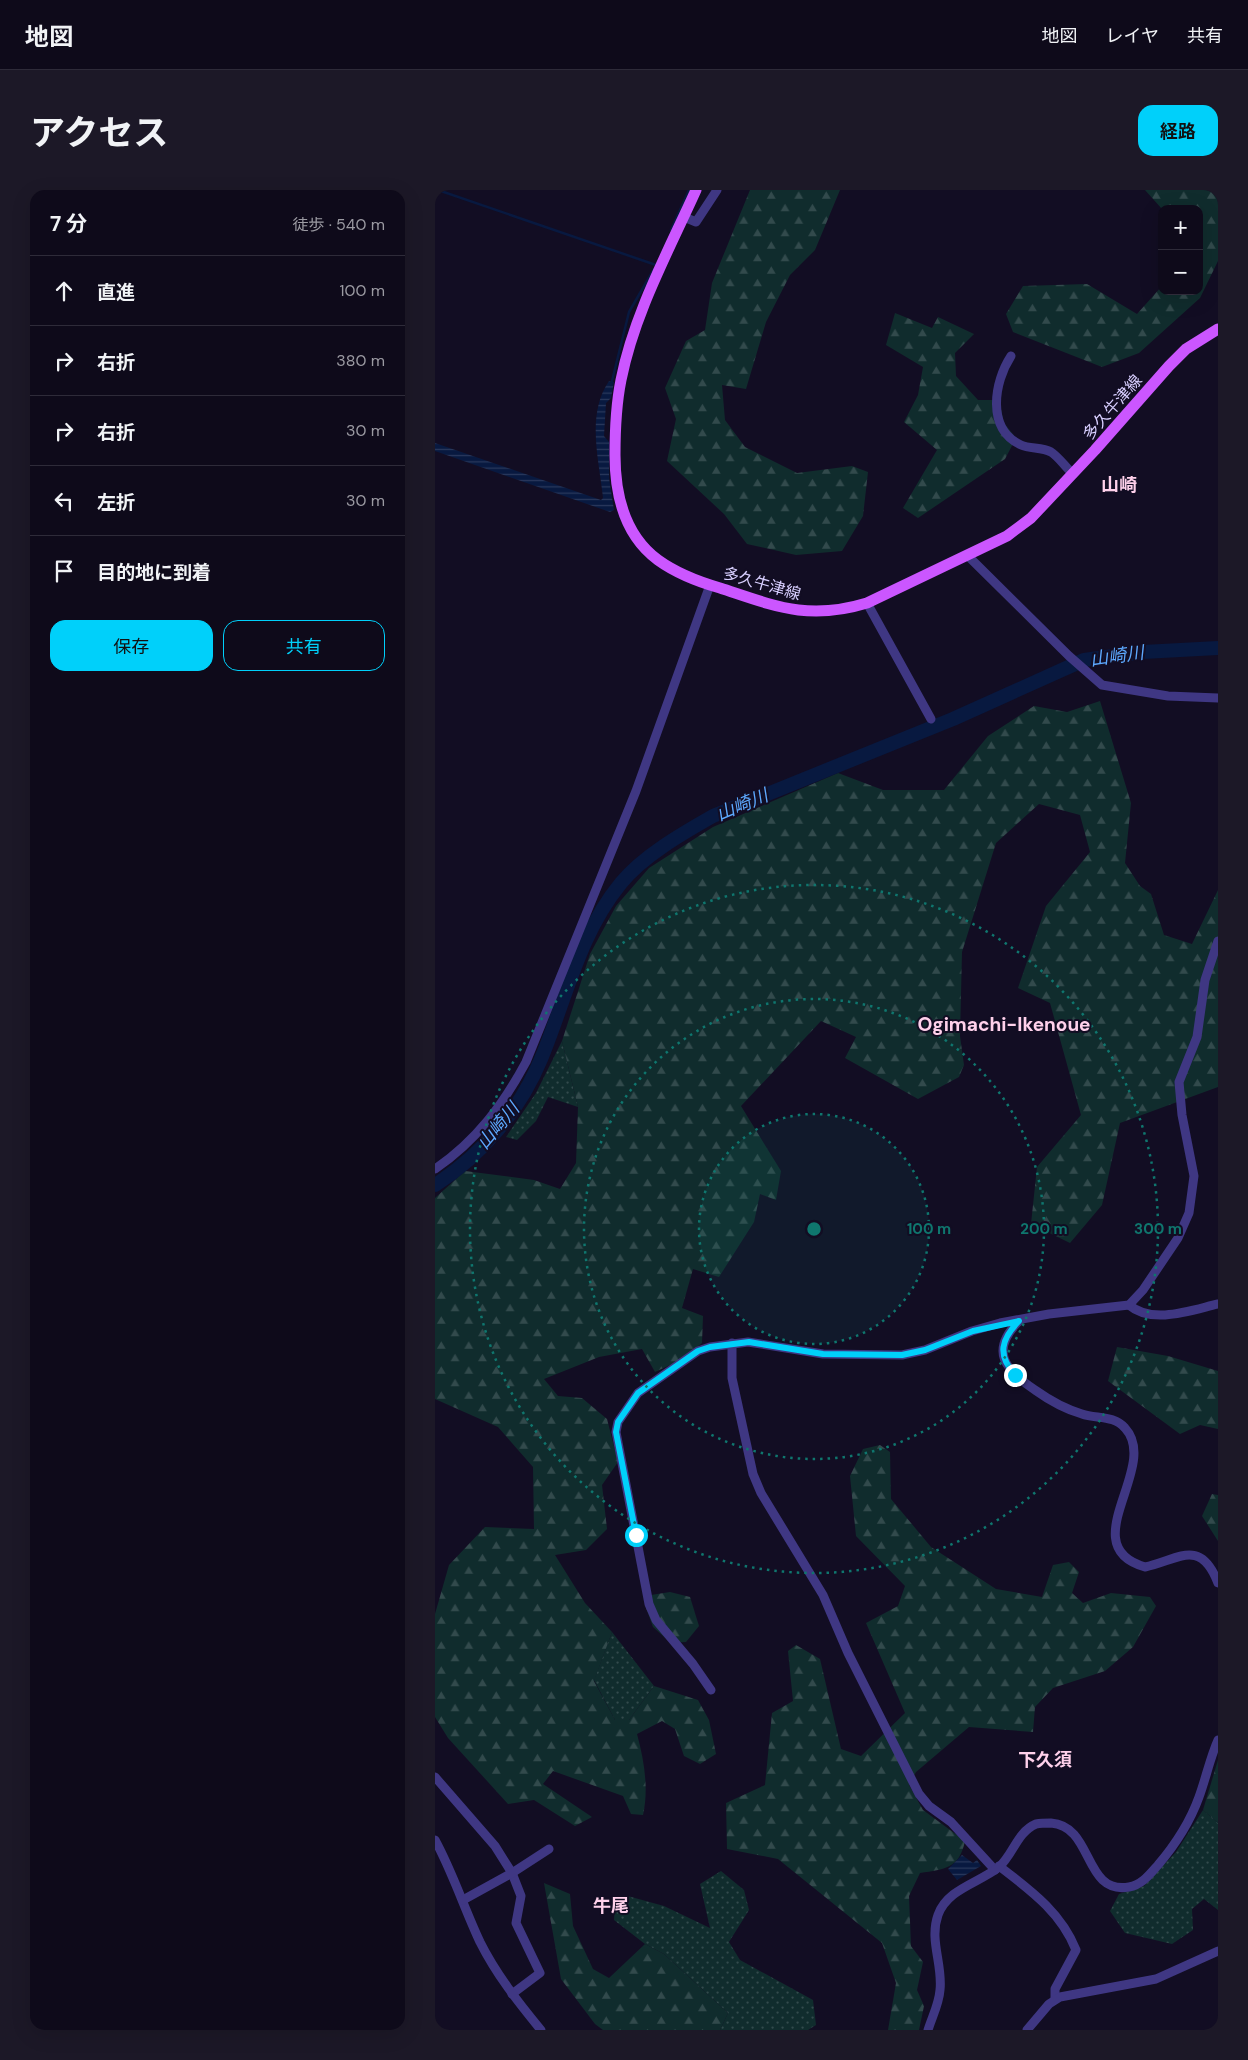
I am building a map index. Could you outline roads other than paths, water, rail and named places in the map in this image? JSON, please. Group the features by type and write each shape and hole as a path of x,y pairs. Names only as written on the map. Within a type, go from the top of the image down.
{"main road":[{"name":"多久牛津線","path":"695,190 645,303 627,354 620,381 615,420 615,478 624,517 641,543 657,559 682,574 779,608 801,612 838,610 867,603 1007,536 1031,518 1073,474 1169,366 1187,349 1218,329"}],"street":[{"path":"684,217 696,222 717,190"},
{"path":"1011,356 998,384 995,402 1000,424 1008,437 1021,446 1050,452 1073,474"},
{"path":"968,556 1097,682 1108,686 1168,696 1218,698"},
{"path":"435,1169 473,1139 494,1115 526,1062 632,801 710,585"},
{"path":"867,603 931,719"},
{"path":"1129,1305 1143,1290 1178,1238 1189,1213 1194,1176 1182,1115 1179,1082 1197,1037 1205,980 1218,941"},
{"path":"711,1690 693,1664 656,1620 649,1604 616,1432 618,1422 630,1402 647,1385 698,1351 732,1343 769,1344 823,1354 902,1355 925,1350 973,1331 1049,1314 1129,1305 1141,1313 1163,1314 1218,1304"},
{"path":"1019,1321 1009,1331 1003,1347 1005,1362 1015,1375 1051,1401 1071,1410 1112,1419 1121,1424 1132,1438 1133,1462 1116,1527 1115,1541 1118,1551 1125,1558 1145,1567 1181,1555 1196,1556 1210,1566 1218,1583"},
{"path":"732,1343 733,1378 751,1465 761,1493 823,1595 848,1653 919,1794 929,1806 951,1822 997,1868 1042,1899 1057,1917 1073,1943 1076,1950 1055,1988 1055,1999"},
{"path":"928,2030 940,1991 935,1944 938,1915 950,1897 997,1868 1027,1830 1042,1823 1056,1824 1071,1830 1078,1837 1095,1872 1107,1883 1119,1888 1127,1888 1141,1882 1171,1850 1187,1824 1199,1798 1218,1740"},
{"path":"435,1777 495,1846 512,1873 521,1896 516,1923 540,1973 512,1994"},
{"path":"435,1840 480,1942 512,1994 541,2030"},
{"path":"463,1900 549,1850"},
{"path":"1027,2030 1055,1999 1156,1979 1218,1951"}],"water":[{"path":"609,381 614,382 611,398 606,403 604,436 609,442 609,478 614,510 610,512 435,451 435,443 601,500 603,498 597,453 596,423 602,394"},
{"path":"962,1855 973,1863 977,1860 981,1866 957,1880 948,1869"}],"waterway":[{"path":"438,190 656,265"},
{"path":"671,230 689,190"},
{"path":"611,385 629,312 654,269"},
{"name":"山崎川","path":"435,1185 468,1160 484,1145 511,1113 541,1059 584,945 594,924 621,883 652,854 713,816 953,719 1084,660 1143,652 1218,648"}],"district":[{"name":"山崎","path":"1119,485"},
{"name":"Ogimachi-Ikenoue","path":"1004,1024"},
{"name":"下久須","path":"1045,1760"},
{"name":"牛尾","path":"611,1906"}]}
